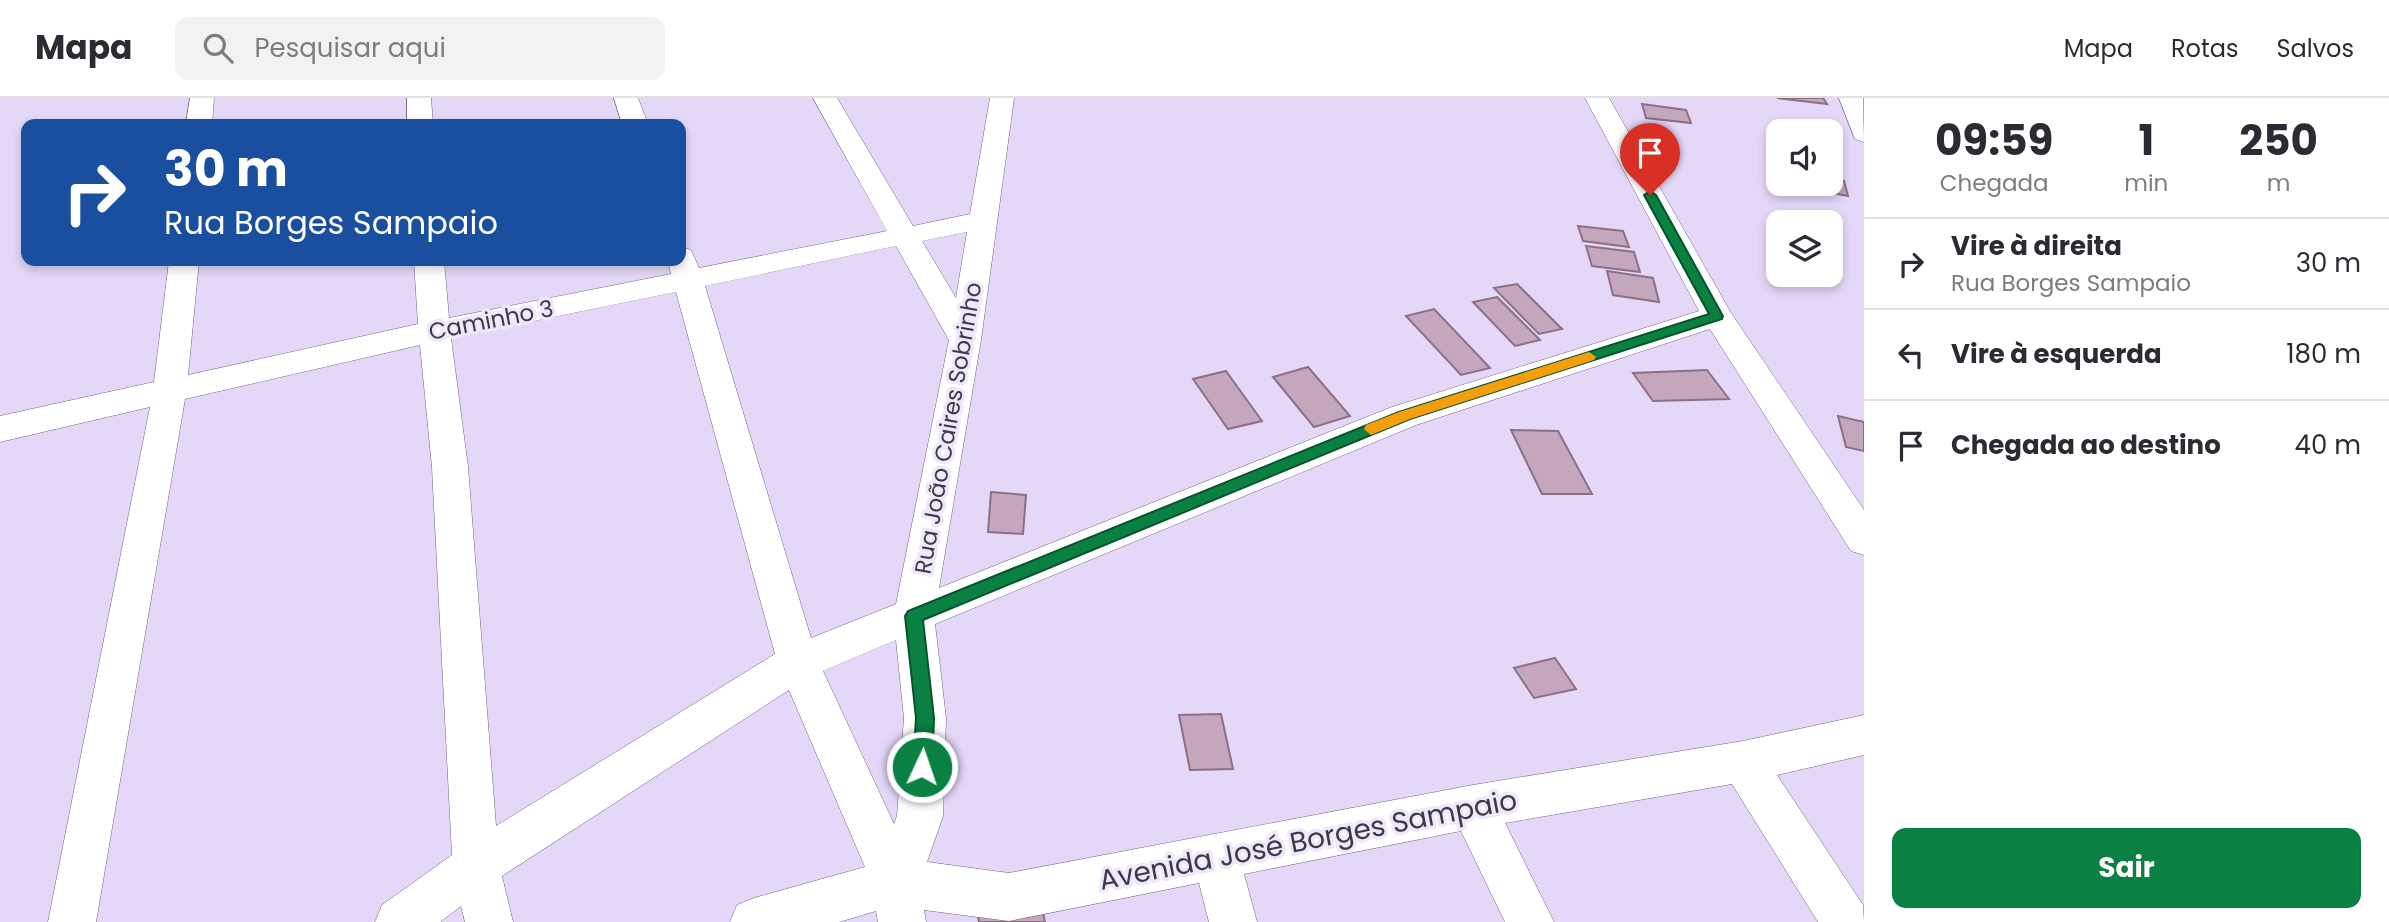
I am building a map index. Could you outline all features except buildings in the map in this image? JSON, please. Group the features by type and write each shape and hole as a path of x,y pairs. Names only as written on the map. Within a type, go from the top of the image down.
{"street":[{"path":"200,119 202,98"},
{"path":"419,98 420,119"},
{"path":"626,98 633,119"},
{"path":"825,98 965,340"},
{"name":"Rua João Caires Sobrinho","path":"899,902 920,816 925,718 914,616 965,340 1002,98"},
{"path":"1597,98 1717,316 1864,540"},
{"path":"1851,98 1864,134"},
{"name":"Caminho 3","path":"0,429 434,331 685,268 905,236 984,220"},
{"path":"72,922 170,391 183,266"},
{"path":"429,266 450,467 476,866 488,922"},
{"path":"685,268 798,662 899,902"},
{"path":"399,922 476,866 798,662 1404,416 1717,316"},
{"name":"Avenida José Borges Sampaio","path":"754,922 899,902 1009,897 1473,807 1742,762 1864,736"},
{"path":"1742,762 1846,922"},
{"path":"1473,807 1530,922"},
{"path":"1216,857 1233,922"}],"slow traffic":[{"path":"1371,429 1589,357"}],"route":[{"path":"922,767 925,718 914,616 1404,416 1717,316 1650,195"}]}
